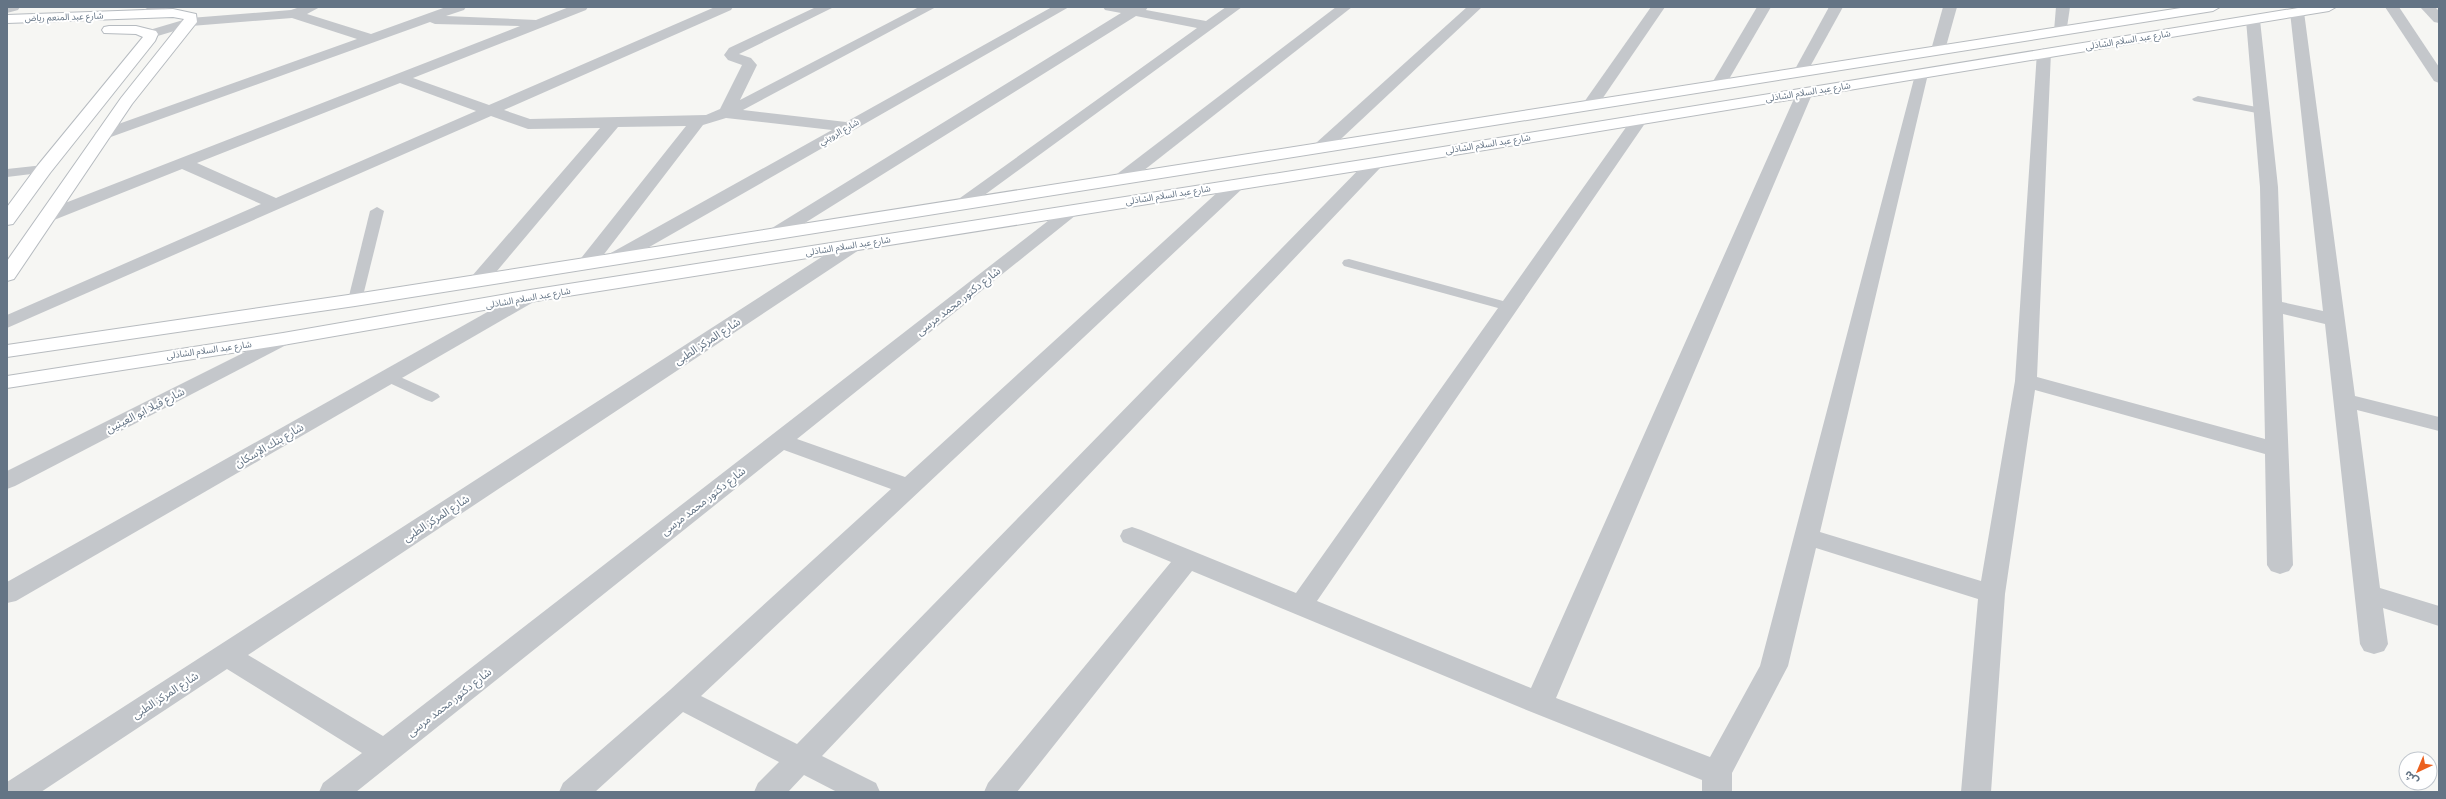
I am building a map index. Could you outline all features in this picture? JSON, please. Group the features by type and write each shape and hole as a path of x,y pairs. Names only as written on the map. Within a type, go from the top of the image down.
{"main road":[{"name":"شارع عبد السلام الشاذلى","path":"17,380 283,339 530,296 1375,163 1683,112 1938,50 2213,7"},
{"name":"شارع عبد السلام الشاذلى","path":"7,350 330,304 588,262 1590,105 1720,83 1803,82 1921,74 2044,52 2329,7"},
{"name":"شارع عبد المنعم رياض","path":"7,19 179,14 191,20"},
{"path":"7,275 126,101 191,20"},
{"name":"شارع عبد المنعم رياض","path":"98,30 136,30 151,34"},
{"path":"7,220 44,170 150,41 151,34"},
{"path":"1659,94 1683,112"},
{"path":"283,339 309,317 330,304"},
{"path":"193,352 208,321"}],"street":[{"path":"7,9 13,7"},
{"path":"143,14 161,7"},
{"path":"191,20 208,7"},
{"path":"151,34 191,20 293,14 313,7"},
{"path":"102,135 459,7"},
{"path":"48,216 581,7"},
{"path":"7,322 726,7"},
{"path":"726,113 750,65 745,60 732,57 731,54 734,51 827,7"},
{"path":"399,78 528,124 612,124 698,121 726,113 928,7"},
{"name":"شارع الرويني","path":"616,258 1062,7"},
{"path":"1110,7 1137,9 1208,26"},
{"path":"962,203 1235,7"},
{"path":"1123,178 1345,7"},
{"path":"1322,147 1475,7"},
{"path":"1590,105 1658,7"},
{"path":"1720,83 1764,7"},
{"path":"1539,703 1836,7"},
{"path":"1938,50 1950,7"},
{"path":"2061,31 2063,7"},
{"path":"2392,7 2439,78"},
{"path":"2427,7 2439,19"},
{"path":"778,232 1137,9"},
{"path":"2297,12 2301,27 2374,644"},
{"path":"293,14 373,39"},
{"path":"424,20 541,23"},
{"path":"2253,20 2269,187 2280,565"},
{"path":"1976,792 1992,594 2026,381 2044,52"},
{"path":"1132,536 1539,703 1717,782 1774,666 1808,537 1921,74"},
{"path":"726,113 849,127"},
{"path":"1301,605 1640,119"},
{"path":"588,262 698,121"},
{"path":"479,280 612,124"},
{"path":"769,792 1375,163"},
{"path":"182,164 276,204"},
{"path":"574,792 680,698 1237,184"},
{"name":"شارع دكتور محمد مرسى","path":"334,792 1072,211"},
{"name":"شارع المركز الطبى","path":"18,792 855,244"},
{"name":"شارع بنك الإسكان","path":"7,594 530,296"},
{"path":"2272,306 2335,320"},
{"name":"شارع فيلا ابو العينين","path":"7,481 283,339"},
{"path":"7,388 17,380"},
{"path":"2026,381 2276,450"},
{"path":"2345,400 2439,424"},
{"path":"780,441 909,487"},
{"path":"1808,537 1992,594"},
{"path":"999,792 1187,559"},
{"path":"2368,594 2439,616"},
{"path":"226,655 385,752"},
{"path":"680,698 865,792"}],"lane":[{"path":"2198,99 2262,111"},
{"path":"7,173 44,170"},
{"path":"355,300 377,211"},
{"path":"1349,263 1509,307"},
{"path":"389,377 432,397"}]}
